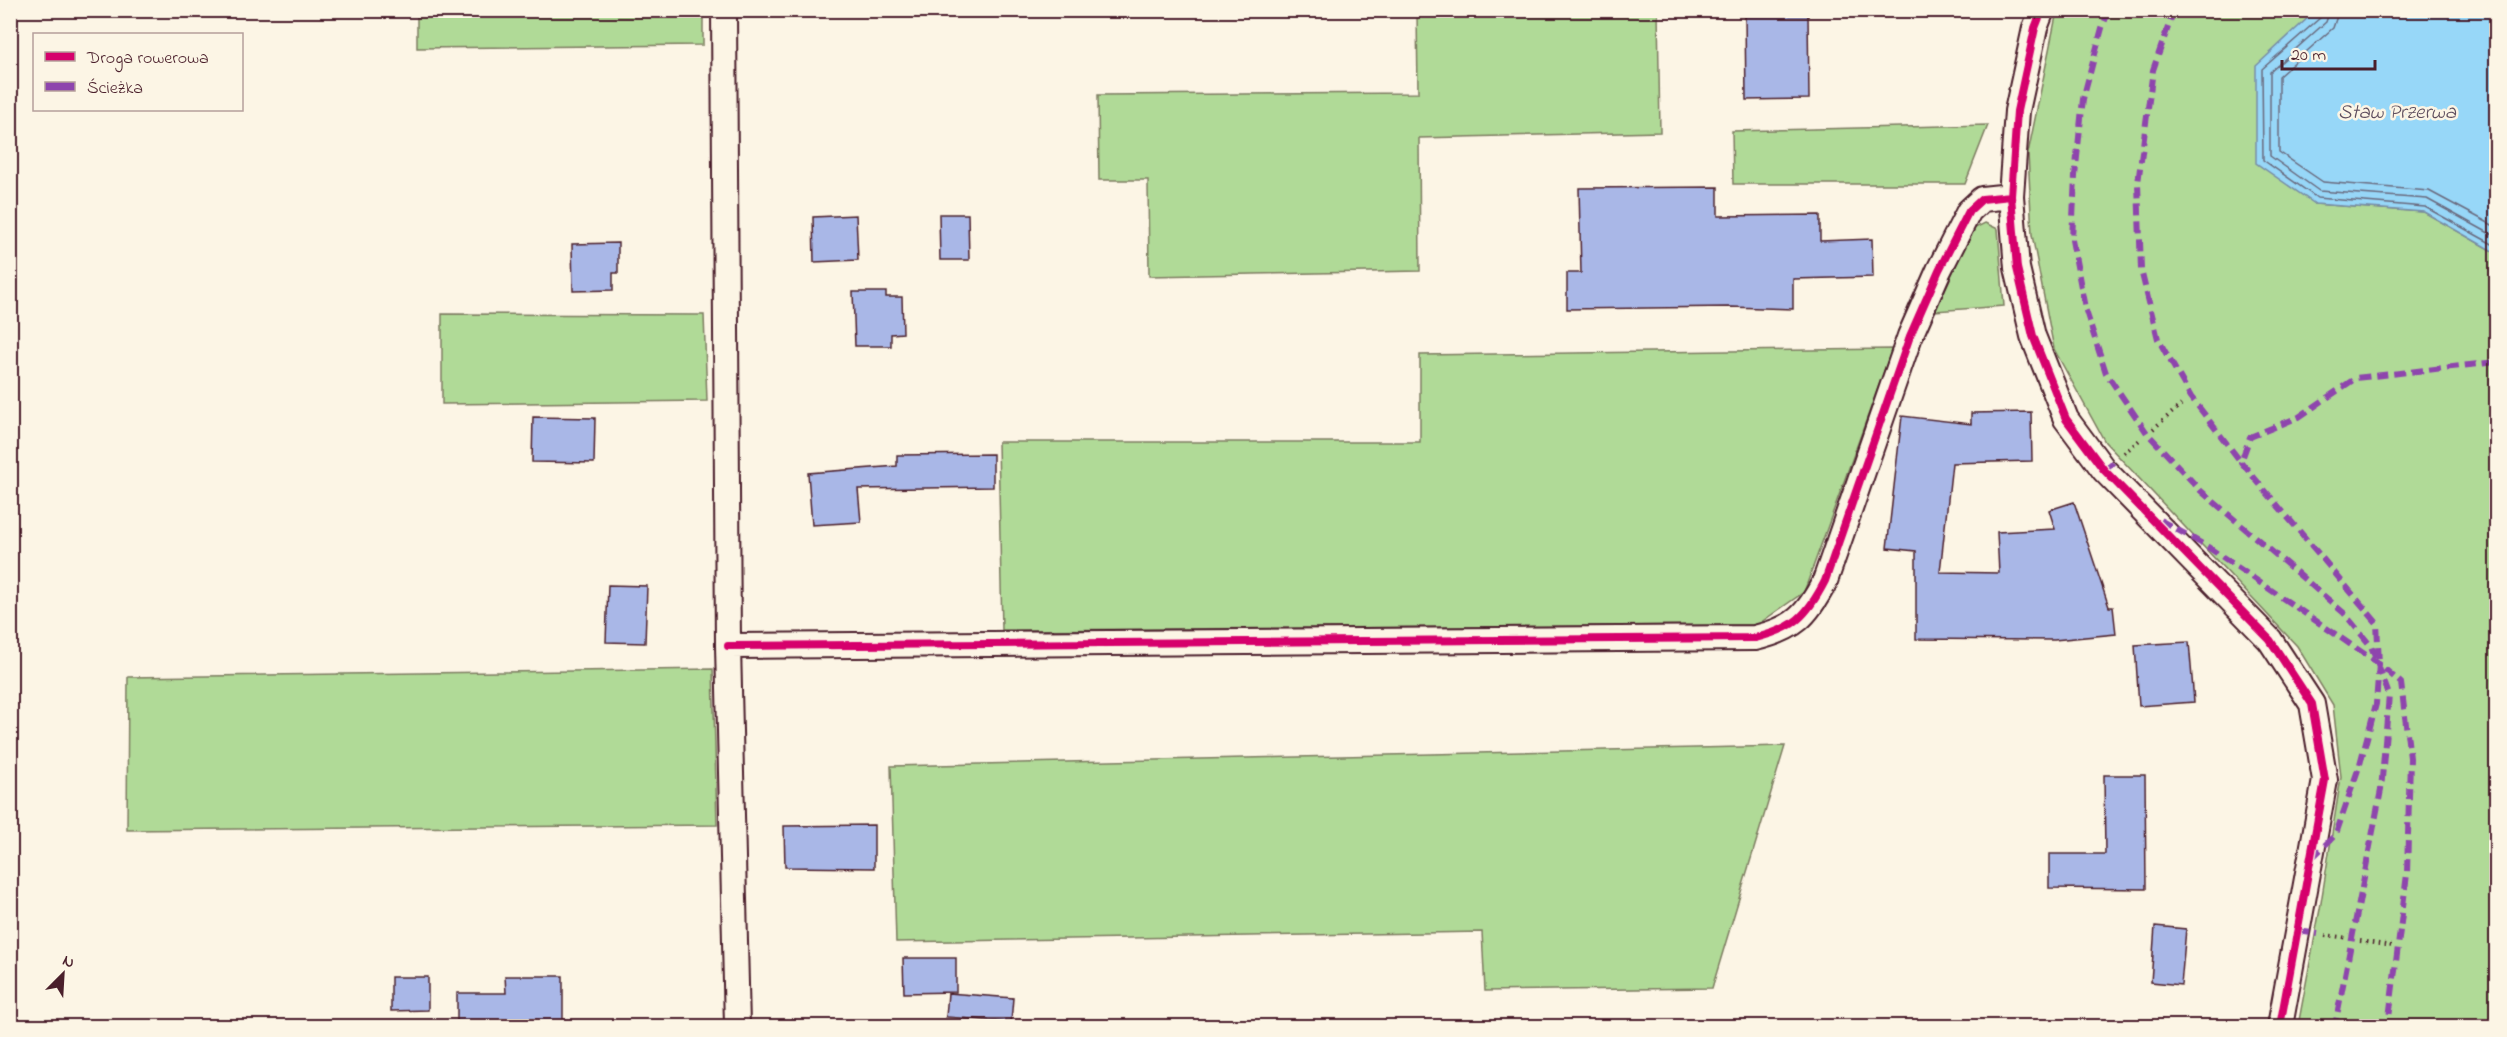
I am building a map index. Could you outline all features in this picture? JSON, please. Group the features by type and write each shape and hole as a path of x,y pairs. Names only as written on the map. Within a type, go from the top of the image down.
{"street":[{"path":"724,10 728,646 737,1026"},
{"path":"2042,10 2017,111 2011,196 2017,268 2033,336 2066,419 2114,484 2270,640 2312,704 2325,780 2280,1026"},
{"path":"728,646 1755,638 1780,632 1800,619 1814,602 1825,581 1910,336 1939,270 1969,211 1982,199 2011,196"}],"path":[{"path":"2153,429 2181,405"},
{"path":"2117,459 2142,438"},
{"path":"2318,933 2348,938"},
{"path":"2360,940 2392,946"}],"green space":[{"path":"417,11 703,11 703,45 417,48"},
{"path":"1417,11 1658,11 1660,132 1419,138 1420,271 1149,276 1148,180 1099,180 1098,95 1418,93"},
{"path":"2057,11 2321,11 2310,16 2315,204 2424,212 2496,253 2496,1026 2298,1026 2341,777 2333,705 2297,646 2105,442 2054,349 2032,235 2028,153"},
{"path":"1988,125 1965,184 1733,184 1732,131"},
{"path":"1985,223 1998,229 2004,306 1935,311 1973,229"},
{"path":"442,314 704,315 707,401 442,404"},
{"path":"1892,349 1804,592 1757,625 1002,630 998,442 1420,442 1420,355"},
{"path":"713,669 717,825 127,830 128,677"},
{"path":"1785,746 1712,988 1485,991 1482,932 896,942 891,766"}],"water":[{"name":"Staw Przerwa","path":"2321,11 2496,11 2496,253 2424,212 2315,204 2256,163 2256,66 2310,16"}],"building":[{"path":"1808,15 1809,99 1746,100 1745,16"},
{"path":"1718,187 1718,216 1820,215 1820,241 1872,239 1873,277 1793,279 1793,309 1730,307 1567,309 1567,273 1581,273 1579,188"},
{"path":"939,214 968,214 969,260 940,260"},
{"path":"856,215 858,260 814,262 813,217"},
{"path":"618,243 618,273 613,273 613,290 573,291 572,244"},
{"path":"853,292 886,292 886,297 902,297 903,333 891,334 891,346 855,346"},
{"path":"2031,412 2032,461 1952,463 1940,572 1999,573 1997,532 2055,529 2049,510 2074,502 2109,607 2113,607 2116,634 2054,640 1916,639 1916,551 1887,548 1902,416 1971,424 1971,413"},
{"path":"533,417 595,418 594,463 532,462"},
{"path":"993,454 993,487 858,489 861,522 812,525 808,473 897,466 897,455"},
{"path":"608,585 647,586 645,643 606,642"},
{"path":"2189,642 2194,702 2139,706 2135,645"},
{"path":"2104,775 2145,775 2146,889 2049,888 2049,854 2105,854"},
{"path":"874,825 874,868 785,867 784,826"},
{"path":"2155,926 2186,929 2181,985 2151,982"},
{"path":"903,958 956,958 956,992 904,993"},
{"path":"505,976 563,976 563,1022 457,1025 457,993 506,993"},
{"path":"391,977 428,977 428,1010 391,1011"},
{"path":"948,993 1013,998 1011,1022 946,1017"}],"marked path":[{"path":"2109,10 2083,99 2075,176 2072,240 2085,308 2106,373 2147,433 2201,491 2344,613 2371,646 2389,695 2381,790 2335,1026"},
{"path":"2174,10 2153,70 2138,183 2141,270 2158,339 2191,397 2241,462"},
{"path":"2312,858 2336,834 2360,764 2376,704 2379,664 2377,623 2241,462 2250,437 2299,417 2356,378 2496,362"},
{"path":"2104,470 2117,459"},
{"path":"2160,520 2208,547 2379,664 2401,683 2410,758 2407,874 2388,1026"},
{"path":"2298,931 2318,934"}],"cycle path":[{"path":"2042,10 2035,28 2017,111 2011,196 2017,268 2033,336 2066,419 2104,470 2270,640 2312,704 2325,780 2280,1026"},
{"path":"728,646 1755,638 1780,630 1805,612 1825,581 1910,336 1939,270 1969,211 1982,199 2011,196"}]}
